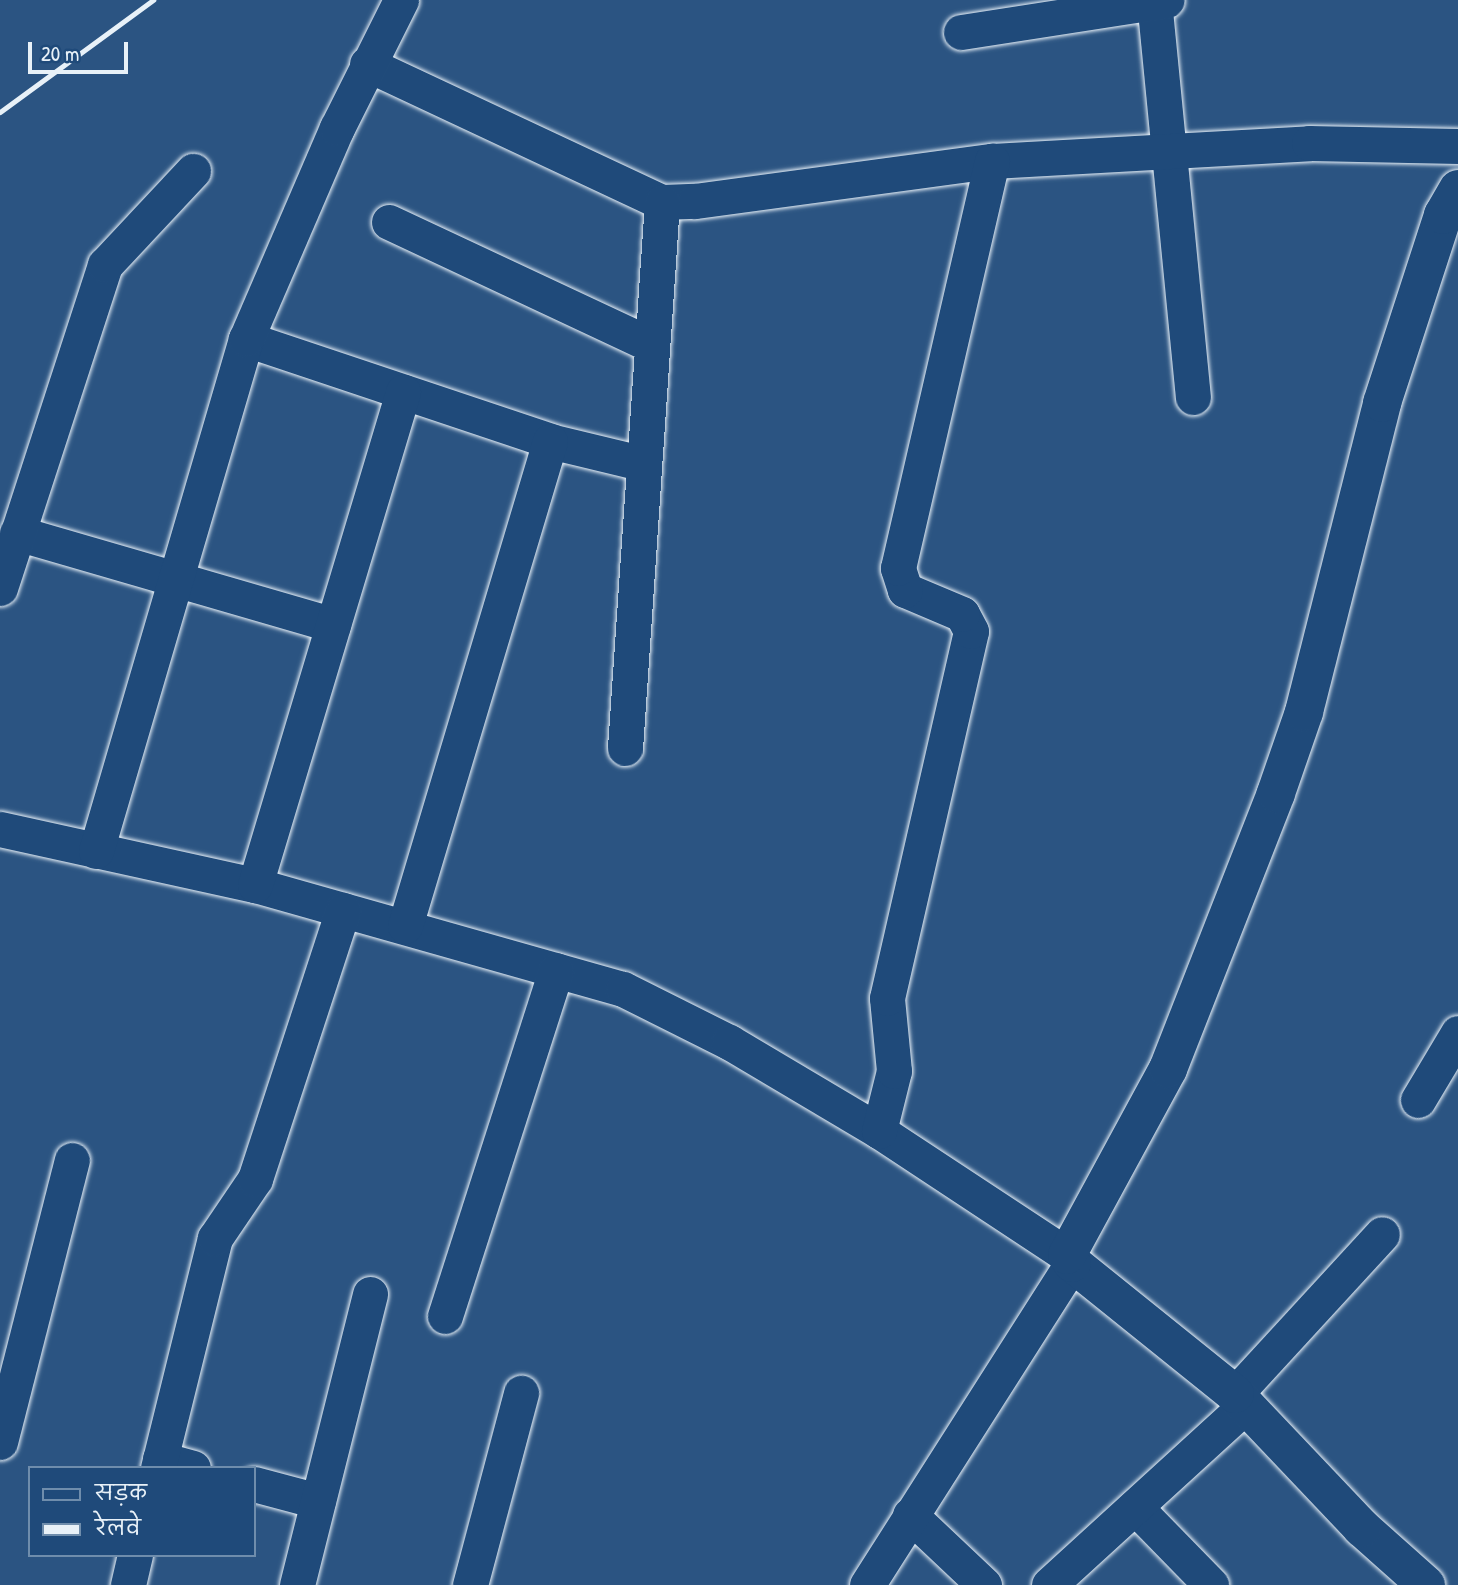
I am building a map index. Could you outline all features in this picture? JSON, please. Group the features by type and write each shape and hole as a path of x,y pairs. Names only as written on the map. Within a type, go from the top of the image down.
{"street":[{"path":"96,851 246,339 367,64 401,0"},
{"path":"961,32 1158,1 1193,397"},
{"path":"367,64 662,202 992,161 1310,143 1458,146"},
{"path":"879,1131 894,1071 887,998 971,631 962,614 905,590 898,568 992,161"},
{"path":"193,171 105,265 7,558 176,577 333,625"},
{"path":"867,1585 1070,1259 1168,1069 1276,793 1304,712 1382,403 1443,215 1458,189"},
{"path":"625,748 641,463 662,202"},
{"path":"389,222 651,345"},
{"path":"246,339 550,441 641,463"},
{"path":"255,885 403,392"},
{"path":"405,926 550,441"},
{"path":"0,829 255,885 623,989 670,1010 879,1131 1070,1259 1241,1400 1362,1528 1426,1585"},
{"path":"179,1466 159,1463 215,1238 255,1179 343,910"},
{"path":"445,1316 556,970"},
{"path":"1418,1100 1458,1032"},
{"path":"0,1442 72,1160"},
{"path":"1049,1585 1135,1507 1241,1400 1382,1234"},
{"path":"297,1585 370,1294"},
{"path":"470,1585 521,1393"},
{"path":"256,1485 318,1501"},
{"path":"1135,1507 1211,1585"},
{"path":"910,1515 984,1585"},
{"path":"128,1585 135,1557"}],"railway":[{"path":"0,112 153,0"}]}
